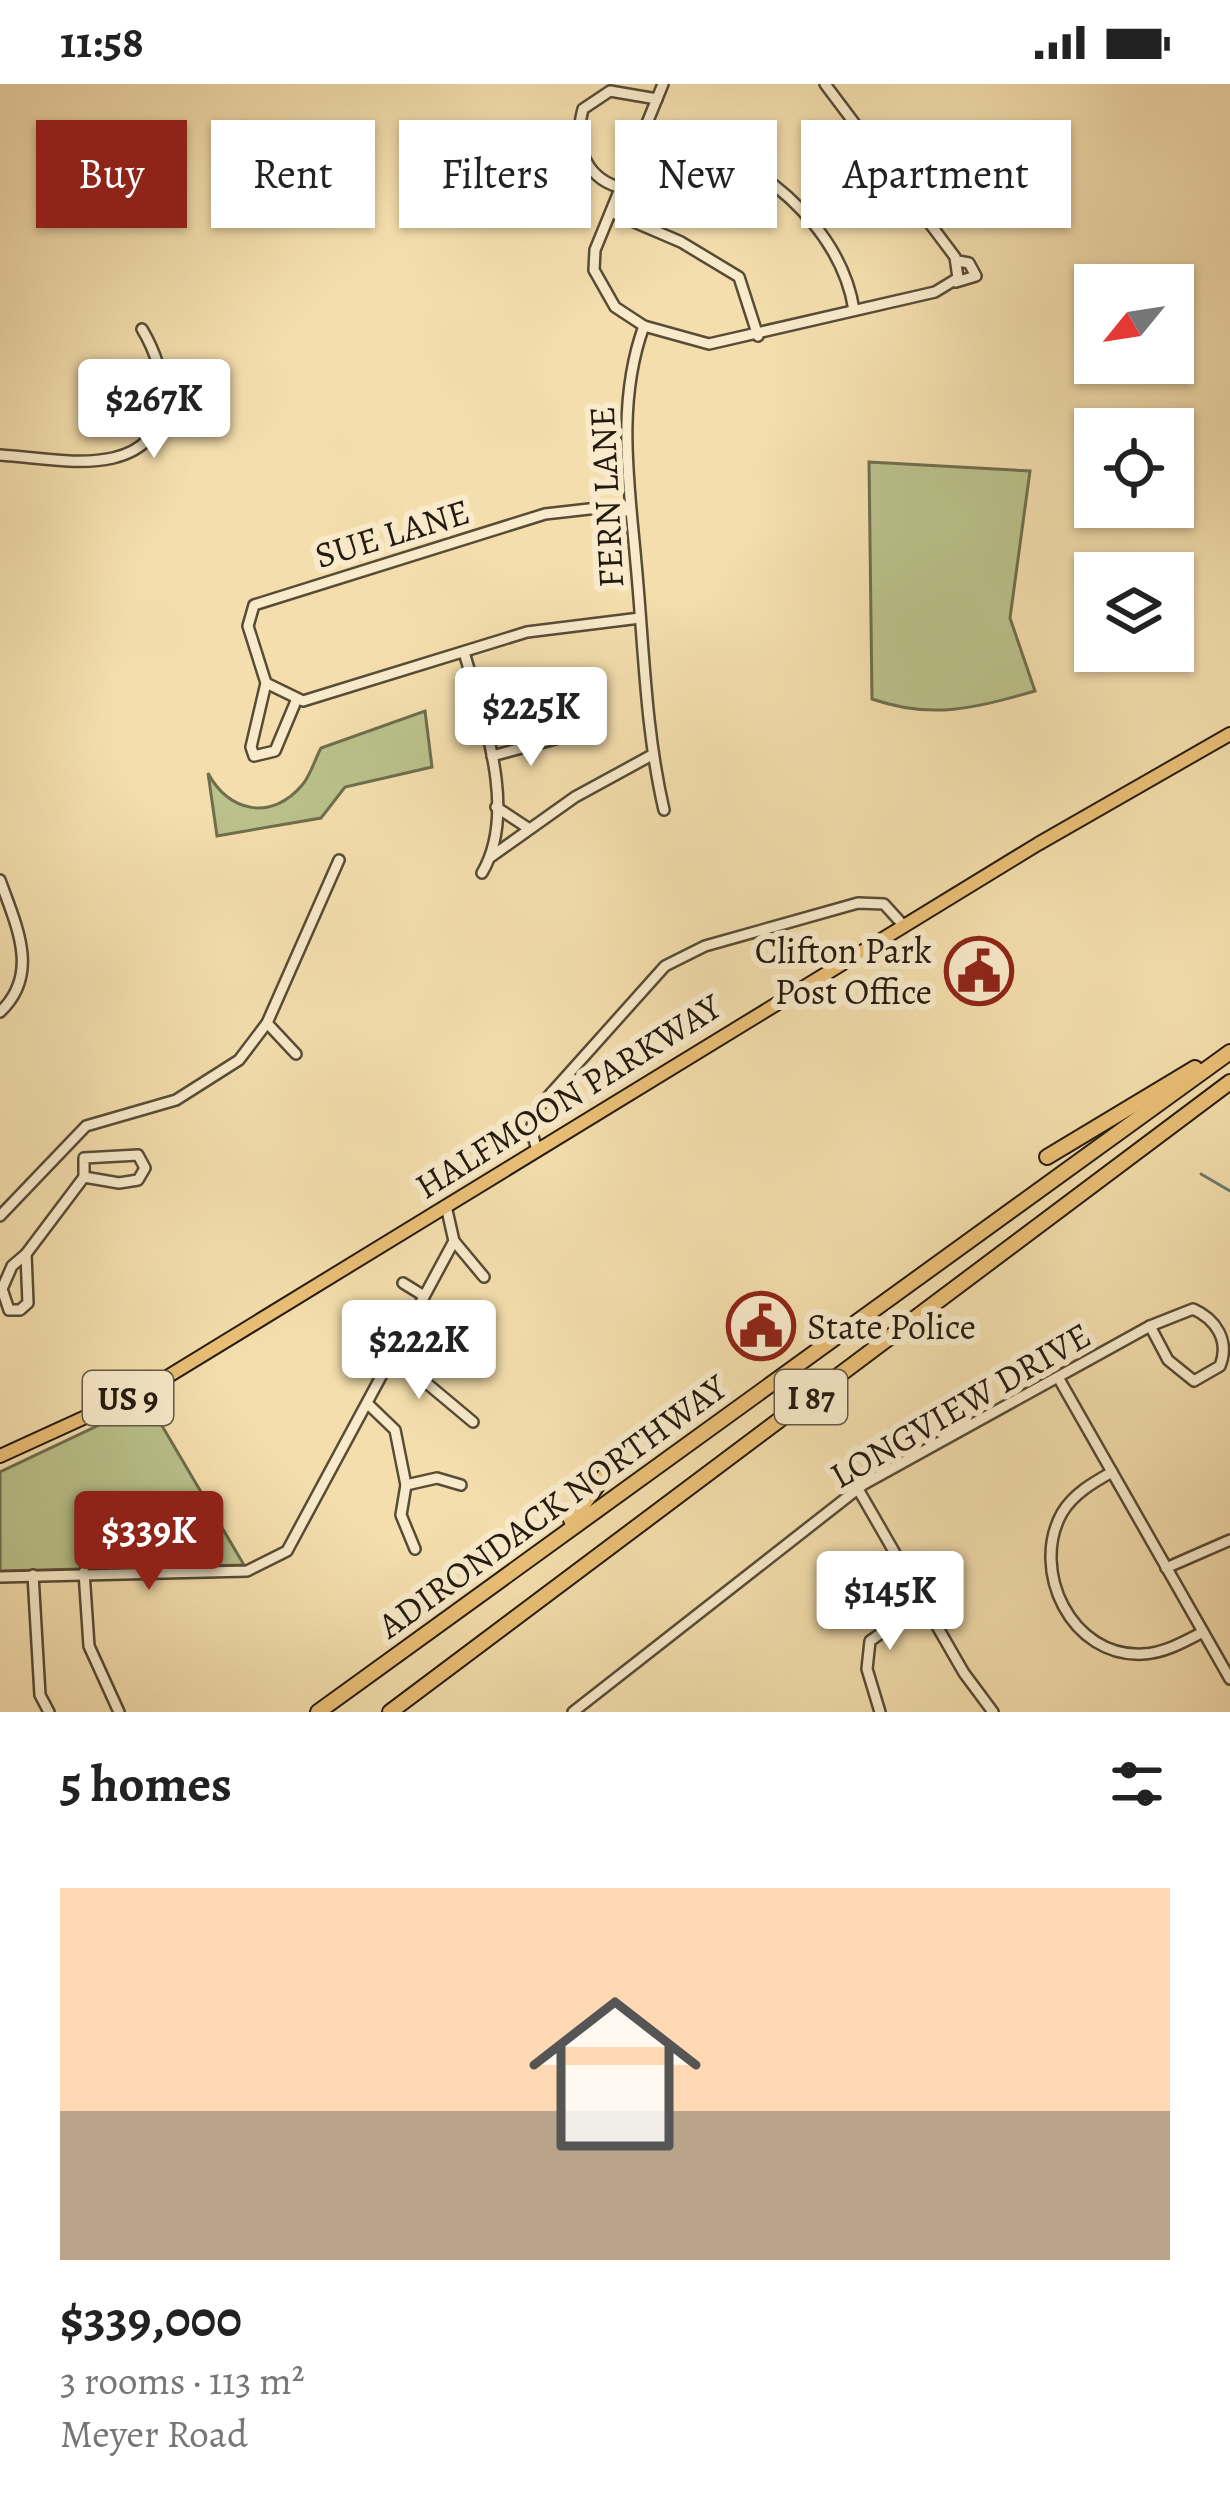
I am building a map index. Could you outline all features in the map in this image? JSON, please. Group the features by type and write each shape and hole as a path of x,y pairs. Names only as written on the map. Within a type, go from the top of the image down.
{"highway":[{"path":"1047,1157 1230,1050"},
{"name":"ADIRONDACK NORTHWAY","path":"318,1712 1230,1050"},
{"name":"ADIRONDACK NORTHWAY","path":"391,1712 1230,1082"},
{"path":"502,1578 578,1515 615,1462"}],"main road":[{"name":"HALFMOON PARKWAY","path":"0,1456 149,1388 904,926 1230,734"}],"street":[{"path":"648,120 662,84"},
{"path":"615,198 595,250 594,271 615,307 644,326 709,344 758,336 956,282 958,261 825,84"},
{"path":"615,186 596,176 583,157 583,109 610,91 657,99"},
{"path":"777,188 792,198 833,255 854,310"},
{"path":"611,212 681,242 739,277 758,336"},
{"name":"FERN LANE","path":"644,326 627,386 628,511 652,755 664,810"},
{"path":"0,455 112,458 148,437 164,410 166,387 163,369 142,329"},
{"name":"SUE LANE","path":"266,683 248,626 248,616 260,602 544,514 598,508 628,511"},
{"path":"296,700 275,751 254,756 251,747 266,683 296,700 562,623 640,618"},
{"path":"464,652 492,756 496,807 492,856"},
{"path":"492,756 560,738"},
{"path":"482,873 492,856 528,828 652,755"},
{"path":"496,807 528,828"},
{"path":"1,1212 86,1126 176,1100 239,1060 266,1023 339,860"},
{"path":"0,880 24,968 16,995 0,1012"},
{"path":"537,1150 531,1129 537,1109 665,965 705,946 859,903 884,904 904,926"},
{"path":"266,1023 296,1054"},
{"path":"26,1254 28,1303 20,1310 9,1310 2,1289 12,1266 84,1177 84,1158 138,1155 145,1168 138,1180 129,1183 84,1177"},
{"path":"446,1206 454,1241 484,1277"},
{"path":"0,1577 247,1571 271,1563 293,1543 454,1241"},
{"path":"403,1283 424,1296"},
{"name":"LONGVIEW DRIVE","path":"573,1712 858,1489 1150,1326 1179,1311 1199,1311 1221,1336 1224,1360 1209,1375 1187,1379 1168,1360 1150,1326"},
{"path":"393,1355 473,1422"},
{"path":"1059,1379 1230,1679"},
{"path":"368,1404 395,1430 406,1485 401,1515 415,1549"},
{"path":"1112,1472 1067,1505 1053,1535 1051,1575 1064,1609 1092,1639 1132,1654 1160,1652 1203,1632"},
{"path":"406,1485 436,1478 461,1485"},
{"path":"858,1489 923,1604 993,1712"},
{"path":"1166,1568 1230,1540"},
{"path":"84,1572 89,1646 119,1712"},
{"path":"33,1575 40,1695 49,1712"},
{"path":"880,1712 867,1669 870,1641 923,1604"}],"green space":[{"path":"869,462 1030,471 1010,618 1035,691 934,710 872,699"},
{"path":"425,711 432,767 345,787 321,818 217,836 208,773 227,797 265,808 291,796 303,784 321,748"},
{"path":"148,1402 244,1565 0,1571 0,1472"}],"waterway":[{"path":"1201,1174 1230,1191"}],"place":[{"name":"Clifton Park Post Office","path":"979,971"},
{"name":"State Police","path":"761,1326"}]}
